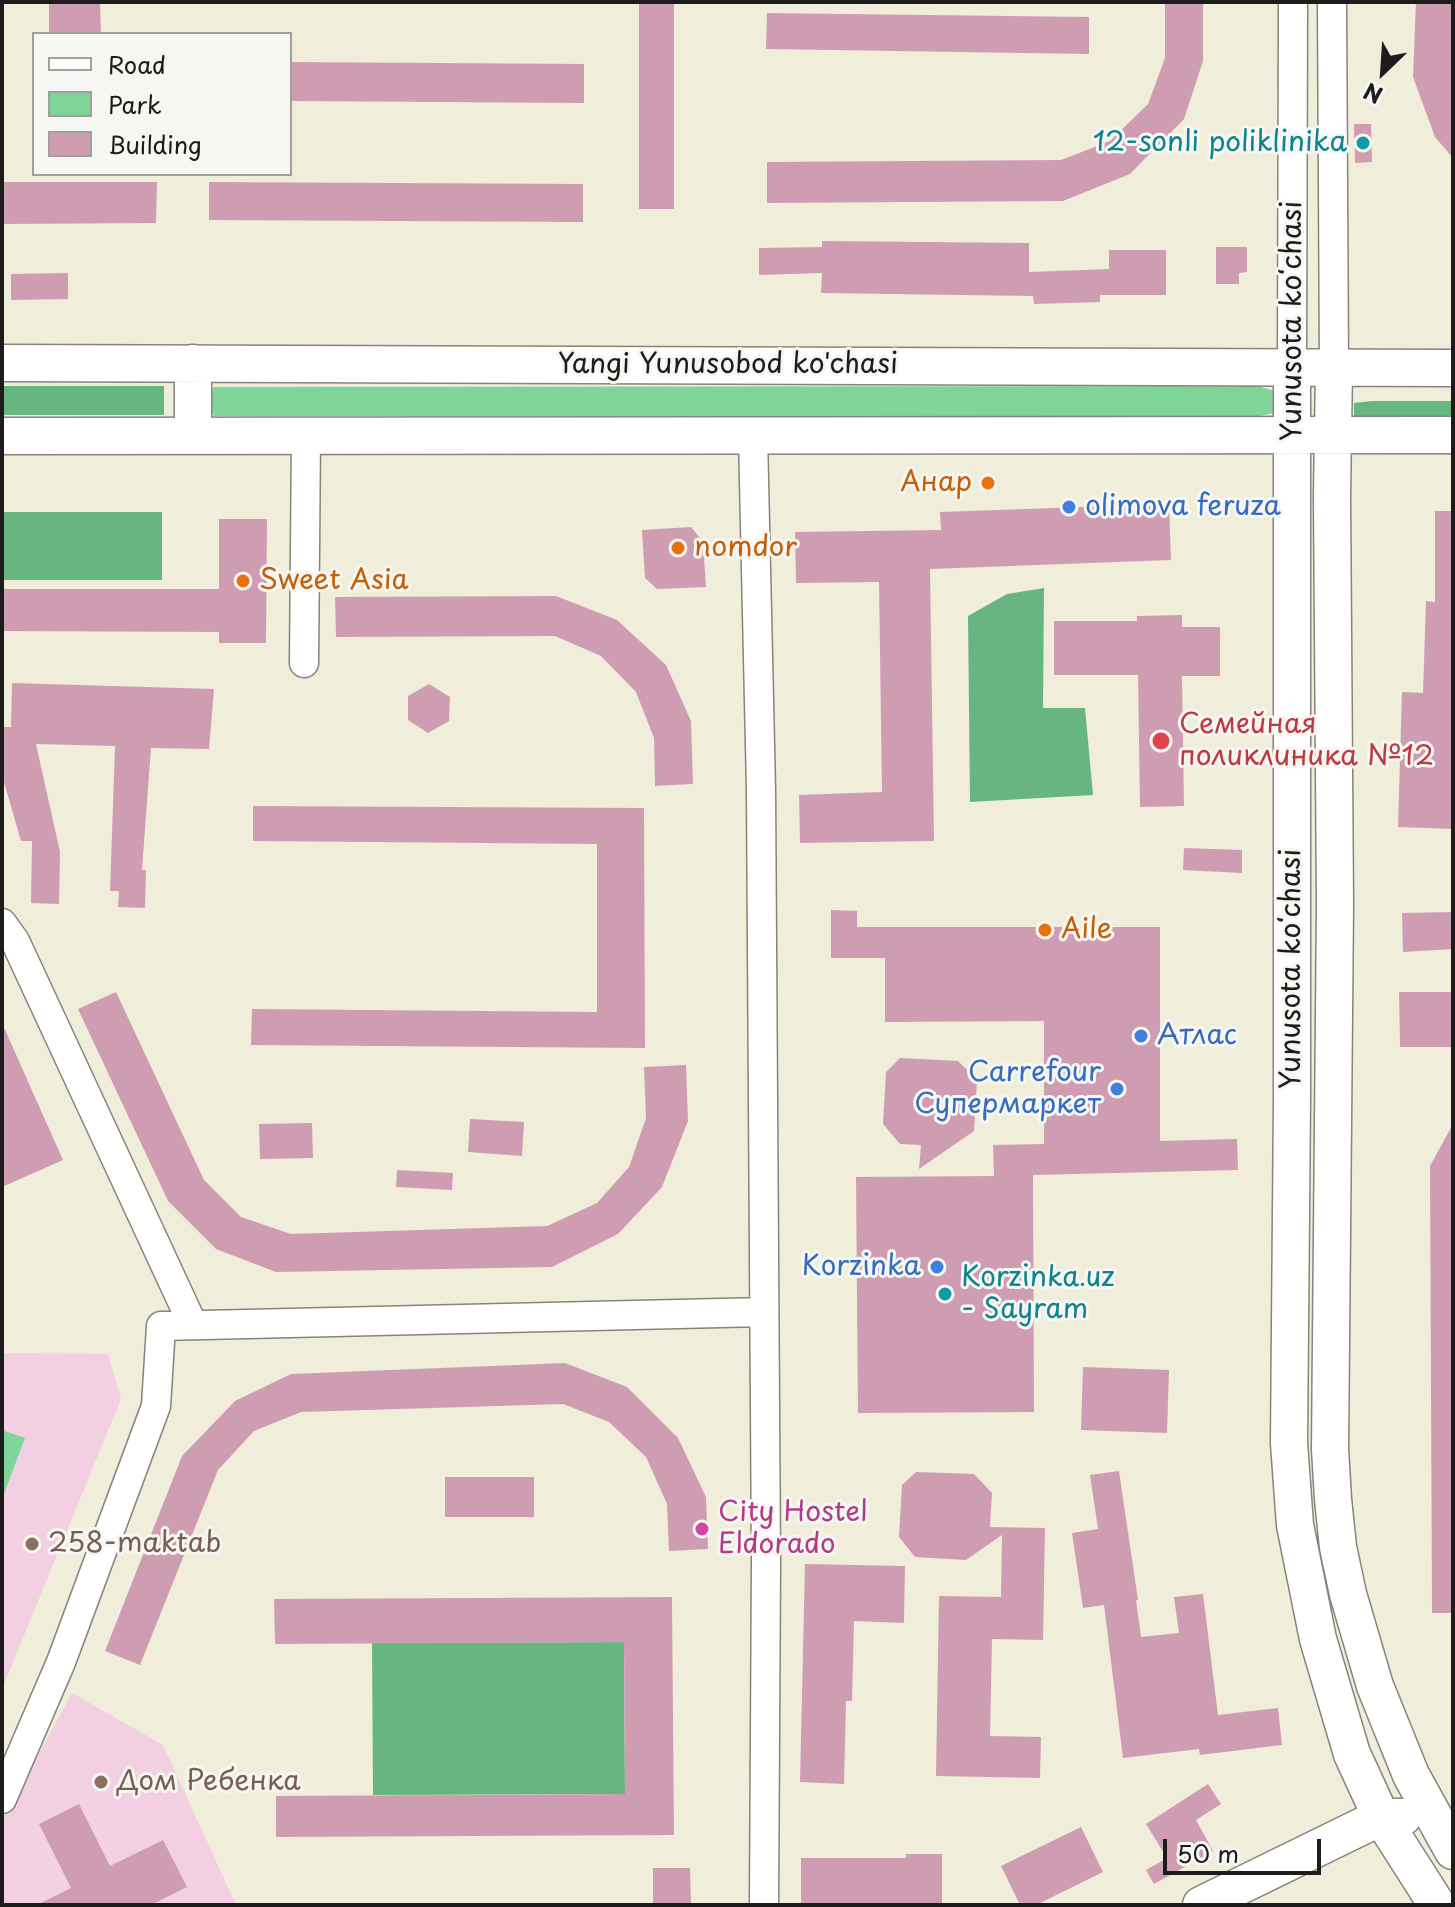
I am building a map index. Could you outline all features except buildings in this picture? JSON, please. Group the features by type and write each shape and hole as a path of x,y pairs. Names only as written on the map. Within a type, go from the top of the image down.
{"main road":[{"name":"Yangi Yunusobod ko'chasi","path":"2,363 1453,368"},
{"path":"193,363 193,436"},
{"name":"Yunusota koʻchasi","path":"1292,368 1289,1443 1295,1525 1318,1639 1352,1754 1381,1817 1437,1905"},
{"name":"Yunusota koʻchasi","path":"1334,368 1335,919 1330,1449 1333,1499 1338,1547 1358,1633 1375,1686 1411,1775 1443,1811 1453,1851"},
{"path":"2,436 1453,435"},
{"path":"1381,1817 1411,1775"},
{"path":"1201,1905 1381,1817 1443,1811"}],"street":[{"name":"Yunusota koʻchasi","path":"1292,368 1293,2"},
{"name":"Yunusota koʻchasi","path":"1332,2 1334,368"},
{"path":"304,663 306,436"},
{"path":"753,436 761,790 766,1577 764,1905"},
{"path":"2,923 15,941 193,1325"},
{"path":"2,1799 61,1662 156,1406 161,1326 764,1312"}],"shaded area":[{"name":"258-maktab","path":"2,1353 108,1354 121,1399 2,1689"},
{"name":"Дом Ребенка","path":"72,1693 163,1745 236,1905 2,1905 2,1820"}],"green space":[{"path":"2,386 164,386 164,415 2,415"},
{"path":"1257,386 1275,391 1275,413 1259,416 214,416 209,409 210,393 214,387"},
{"path":"1453,401 1453,418 1354,417 1354,403"},
{"path":"2,512 162,512 162,580 2,580"},
{"path":"1044,588 1043,708 1085,708 1093,795 970,802 968,616 1007,594"},
{"path":"2,1430 25,1438 2,1499"},
{"path":"624,1642 625,1794 373,1795 372,1643"}],"place":[{"name":"12-sonli poliklinika","path":"1363,143"},
{"name":"Анар","path":"988,483"},
{"name":"olimova feruza","path":"1069,507"},
{"name":"nomdor","path":"678,548"},
{"name":"Sweet Asia","path":"243,581"},
{"name":"Семейная поликлиника №12","path":"1161,741"},
{"name":"Aile","path":"1045,930"},
{"name":"Атлас","path":"1141,1036"},
{"name":"Carrefour Супермаркет","path":"1117,1089"},
{"name":"Korzinka","path":"937,1267"},
{"name":"Korzinka.uz - Sayram","path":"945,1294"},
{"name":"City Hostel Eldorado","path":"702,1529"},
{"name":"258-maktab","path":"32,1544"},
{"name":"Дом Ребенка","path":"101,1782"}]}
